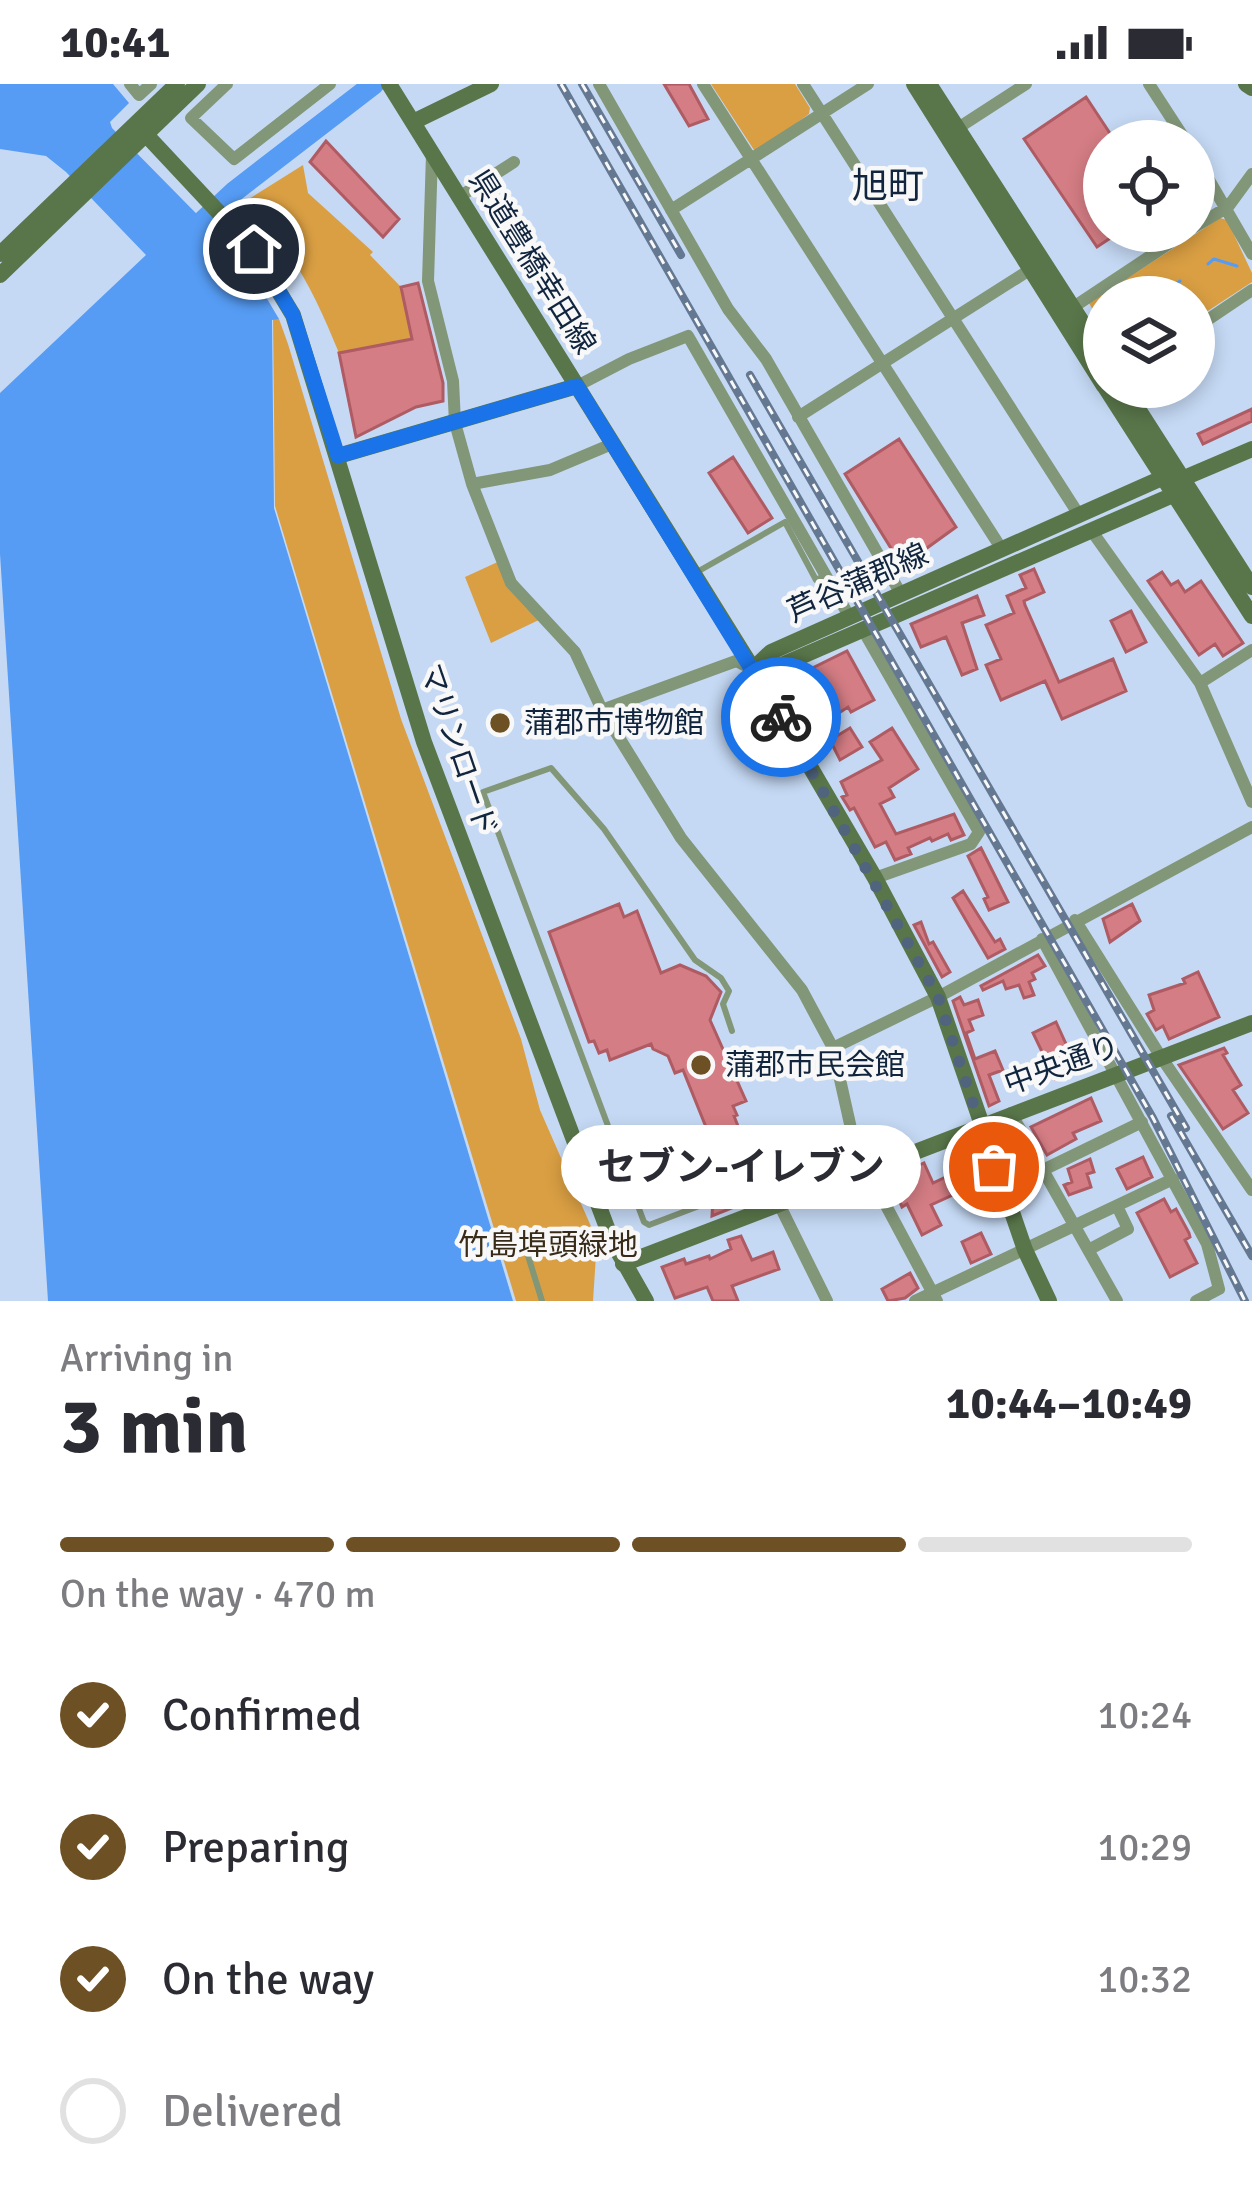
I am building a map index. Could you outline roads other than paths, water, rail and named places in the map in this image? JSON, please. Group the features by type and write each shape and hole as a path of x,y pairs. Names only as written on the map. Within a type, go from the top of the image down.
{"main road":[{"path":"134,135 177,84"},
{"path":"0,275 134,135 198,84"},
{"path":"914,84 1083,352"},
{"path":"929,84 1083,324"},
{"name":"県道豊橋幸田線","path":"390,86 753,669 874,878 938,997 1025,1250 1049,1301"},
{"path":"413,122 482,86"},
{"name":"マリンロード","path":"134,135 254,249 284,295 424,742 623,1264 646,1301"},
{"path":"0,254 73,194"},
{"path":"338,456 577,386"},
{"path":"1118,408 1252,616"},
{"path":"1138,408 1252,587"},
{"path":"1184,478 1252,449"},
{"name":"芦谷蒲郡線","path":"753,669 777,668 863,630 1085,522 1162,478 1184,478"},
{"name":"芦谷蒲郡線","path":"753,669 771,652 1001,548 1172,494 1184,478"},
{"name":"中央通り","path":"623,1264 728,1216 779,1204 1252,1023"}],"street":[{"path":"130,84 139,95 151,84"},
{"path":"227,84 191,118 234,159 330,84"},
{"path":"598,84 902,594"},
{"path":"703,84 1001,548"},
{"path":"803,84 1085,522 1200,683 1252,802"},
{"path":"671,210 868,84"},
{"path":"958,128 1026,84"},
{"path":"1149,84 1172,120"},
{"path":"432,153 428,281 453,381 455,423 472,484 511,583 575,652 602,710 681,838 802,990 833,1048 852,1133 867,1170 935,1297"},
{"path":"459,197 514,162"},
{"path":"1215,215 1228,207 1252,174"},
{"path":"1215,187 1252,254"},
{"path":"1072,308 1156,252"},
{"path":"798,417 1031,269"},
{"path":"1215,314 1252,290"},
{"path":"577,386 629,359 688,337 849,616"},
{"path":"472,484 550,470 612,444"},
{"path":"863,630 979,832 971,844 874,878"},
{"path":"1200,683 1252,650"},
{"path":"602,710 736,661 753,669"},
{"path":"833,1048 938,997 1252,827"},
{"path":"1075,920 1161,1058 1246,1167 1252,1190"},
{"path":"1042,939 1207,1244 1219,1289 1196,1301"},
{"path":"1011,1113 1117,1301"},
{"path":"1043,1170 1142,1122"},
{"path":"915,1301 935,1297 1071,1224 1173,1179"},
{"path":"779,1204 826,1301"},
{"path":"1090,1250 1128,1229 1117,1206"}],"lane":[{"path":"693,574 784,522 816,580 826,574"},
{"path":"707,1203 650,1225 644,1222 483,792 551,768 604,829 695,960 721,978 729,991 723,1004 733,1031"},
{"path":"521,1233 542,1301"}],"water":[{"path":"0,84 113,84 129,103 110,122 112,128 247,265 279,319 272,320 274,508 513,1301 48,1301 0,554 0,393 146,255 46,156 0,149"}],"waterway":[{"path":"203,221 374,84"},
{"path":"1208,264 1214,259 1237,266"}],"railway":[{"path":"561,84 1153,1118 1245,1301"},
{"path":"582,84 681,255"},
{"path":"750,375 1186,1128"},
{"path":"1171,1116 1252,1256"}],"place":[{"name":"蒲郡市博物館","path":"500,723"},
{"name":"蒲郡市民会館","path":"701,1065"},
{"name":"セブン-イレブン","path":"994,1167"}],"district":[{"name":"旭町","path":"888,186"}],"park label":[{"name":"竹島埠頭緑地","path":"548,1245"}]}
